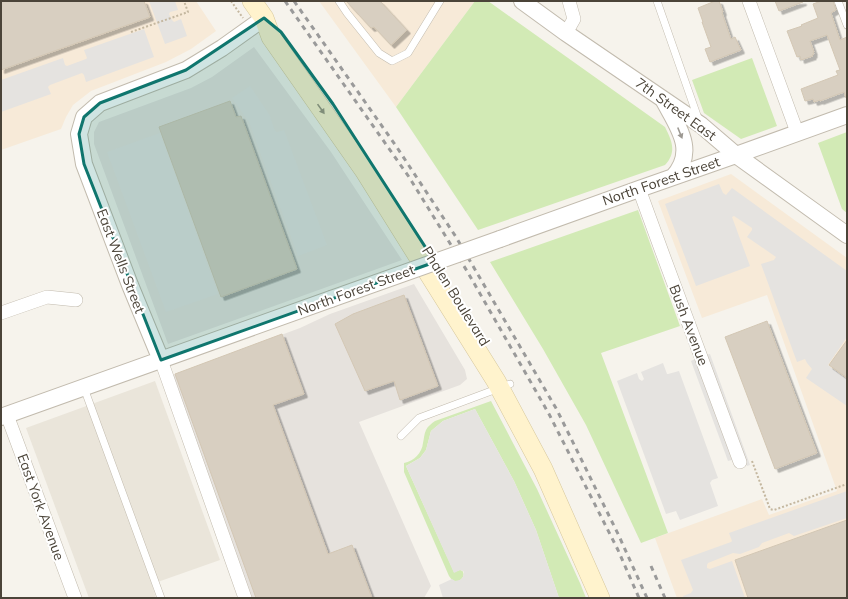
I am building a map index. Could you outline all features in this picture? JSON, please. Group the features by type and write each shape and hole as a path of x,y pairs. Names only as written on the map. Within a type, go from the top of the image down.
{"main road":[{"name":"Phalen Boulevard","path":"246,7 264,18 271,37 364,170 505,385 549,456 577,518 609,598"},
{"name":"Phalen Boulevard","path":"505,385 600,598"}],"street":[{"name":"7th Street East","path":"522,1 566,33 701,125 736,155 847,234"},
{"path":"566,33 574,19 569,1"},
{"path":"749,1 797,132"},
{"name":"East Wells Street","path":"245,598 161,360 130,286 84,164 79,134 84,117 100,103 186,70 222,48 264,18"},
{"path":"662,98 682,137 684,148 683,163 672,177"},
{"name":"North Forest Street","path":"4,416 847,115"},
{"name":"Bush Avenue","path":"639,189 662,252 745,459"},
{"path":"1,313 47,297 76,300"},
{"name":"East York Avenue","path":"4,416 75,598"}],"lane":[{"path":"339,1 379,53 392,61 408,53 440,1"},
{"path":"657,1 701,125"},
{"path":"838,1 847,25"},
{"path":"401,436 419,418 505,385"},
{"path":"84,388 161,598"}],"path":[{"path":"132,32 188,12 184,1"},
{"path":"231,1 239,13 246,7"},
{"path":"745,459 770,509 774,510 847,484"}],"highlighted area":[{"path":"264,18 281,32 333,104 435,262 161,360 84,164 79,134 84,117 100,103 186,70"}],"shaded area":[{"path":"1,1 196,1 216,31 191,49 166,62 91,91 73,105 61,129 1,150"},
{"path":"149,1 175,1 178,10 170,12 169,14 174,22 181,19 187,36 165,44"},
{"path":"319,1 475,1 396,107"},
{"path":"144,29 154,57 86,82 82,73 50,85 48,87 51,94 1,112 1,80 63,58 65,65 67,66 86,59 84,50"},
{"path":"254,47 331,152 402,260 168,344 94,144 94,132 99,122 191,88 212,77"},
{"path":"250,86 269,114 275,131 277,132 284,130 327,245 298,256 249,122 232,98"},
{"path":"160,133 218,294 166,312 107,152"},
{"path":"731,174 847,258 847,598 677,598 655,538 762,499 769,515 837,491 767,295 702,318 658,201"},
{"path":"719,184 723,193 726,195 732,188 847,271 847,337 828,365 847,379 847,406 806,378 812,369 805,359 797,362 761,264 774,260 776,257 747,237 752,228 734,216 732,217 750,266 696,286 665,204"},
{"path":"414,284 465,370 467,379 460,385 359,422 431,586 424,598 249,598 170,378 175,374 300,328 330,314"},
{"path":"710,354 750,465 747,466 706,355"},
{"path":"695,359 732,460 728,461 691,361"},
{"path":"663,363 667,374 679,371 718,478 712,480 710,483 718,506 680,520 676,511 666,514 617,381 637,373 639,379 642,381 644,379 641,372"},
{"path":"155,381 220,560 152,584 156,598 89,598 26,428"},
{"path":"475,409 514,481 536,530 559,598 443,598 439,585 452,579 455,581 460,580 463,577 464,572 460,570 454,573 406,466 420,458 426,450 431,431 443,421"},
{"path":"847,491 847,518 794,536 789,533 762,543 759,547 740,554 733,553 708,563 707,568 710,569 732,561 745,598 684,598 683,596 691,593 693,590 681,560 731,542 729,533"}],"green space":[{"path":"475,1 488,1 665,127 670,137 672,151 669,160 665,165 478,230 396,107"},
{"path":"752,58 777,126 741,139 704,113 692,80"},
{"path":"847,132 847,213 842,209 818,143"},
{"path":"638,210 680,326 601,353 668,533 641,543 586,425 543,349 490,262"},
{"path":"491,401 537,489 586,598 559,598 536,530 514,481 475,409 443,421 431,431 426,450 420,458 406,466 454,572 460,570 463,571 464,574 462,579 457,581 449,576 404,472 404,463 417,456 421,450 426,430 435,421"}],"building":[{"path":"1,1 144,1 150,17 1,70"},
{"path":"346,1 380,1 407,30 391,45 374,27 371,28"},
{"path":"715,1 719,1 731,39 735,37 741,50 710,62 705,49 711,47 698,8"},
{"path":"775,1 803,1 803,2 779,11"},
{"path":"821,1 833,1 836,10 831,13 840,40 847,37 847,98 844,92 820,101 814,102 813,99 805,101 801,89 838,75 836,71 840,70 827,35 810,41 814,54 812,55 813,56 801,60 800,56 797,57 787,31 818,18 813,4"},
{"path":"230,101 236,117 241,116 297,269 221,297 159,127"},
{"path":"404,295 438,386 400,400 394,381 365,391 335,324 353,314"},
{"path":"767,321 817,453 775,469 725,337"},
{"path":"282,334 304,394 273,405 328,554 352,545 372,598 256,598 175,374"},
{"path":"847,340 847,378 829,365"},
{"path":"847,520 847,598 748,598 735,560"}],"railway":[{"path":"285,1 409,177 467,271 549,414 618,550 639,598"},
{"path":"294,1 396,146 456,237 557,410 619,536 647,598"},
{"path":"651,566 665,598"}]}
